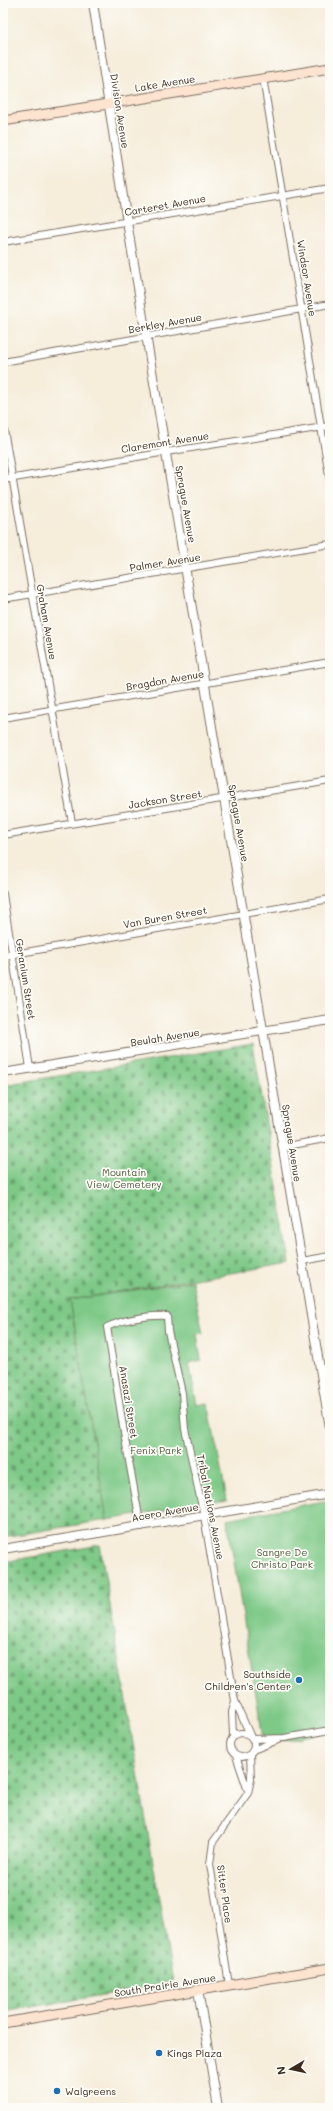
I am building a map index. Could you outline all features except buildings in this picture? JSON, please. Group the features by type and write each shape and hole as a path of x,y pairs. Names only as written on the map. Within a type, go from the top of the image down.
{"main road":[{"name":"Lake Avenue","path":"3,121 330,68"},
{"name":"South Prairie Avenue","path":"3,2023 330,1968"}],"street":[{"name":"Division Avenue","path":"93,3 127,222"},
{"name":"Windsor Avenue","path":"263,78 330,481"},
{"name":"Carteret Avenue","path":"3,242 330,188"},
{"name":"Sprague Avenue","path":"127,222 187,568 282,1147 302,1261 326,1375 330,1428"},
{"name":"Berkley Avenue","path":"3,362 330,304"},
{"name":"Graham Avenue","path":"3,424 72,823"},
{"name":"Claremont Avenue","path":"3,480 330,426"},
{"name":"Palmer Avenue","path":"3,599 330,544"},
{"name":"Bragdon Avenue","path":"3,718 330,662"},
{"name":"Jackson Street","path":"3,835 224,800 330,781"},
{"name":"Geranium Street","path":"3,894 30,1068"},
{"name":"Van Buren Street","path":"3,956 330,899"},
{"name":"Beulah Avenue","path":"3,1073 330,1020"},
{"path":"282,1147 330,1138"},
{"path":"302,1261 330,1256"},
{"name":"Anasazi Street","path":"141,1527 124,1439 107,1327 114,1324 157,1316 167,1316"},
{"name":"Tribal Nations Avenue","path":"167,1316 168,1331 182,1393 185,1429 204,1516 235,1701"},
{"name":"Acero Avenue","path":"3,1548 141,1527 330,1494"},
{"path":"235,1701 232,1712 233,1736 229,1747 236,1756 248,1793"},
{"path":"235,1701 251,1737 251,1779 248,1793"},
{"path":"233,1736 243,1732 251,1737 284,1738 330,1730"},
{"path":"236,1756 244,1757 284,1738"},
{"name":"Sitter Place","path":"229,1985 210,1864 213,1842 248,1793"},
{"path":"198,1990 218,2108"}],"green space":[{"name":"Mountain View Cemetery","path":"253,1044 290,1263 70,1300 107,1520 3,1537 3,1085"},
{"name":"Fenix Park","path":"192,1281 203,1333 197,1334 201,1360 189,1363 197,1405 208,1403 227,1500 107,1520 70,1300"},
{"name":"Sangre De Christo Park","path":"330,1500 330,1724 321,1733 264,1744 227,1519"},
{"path":"100,1545 173,1983 3,2012 3,1562"}],"place":[{"name":"Southside Children's Center","path":"299,1680"},
{"name":"Kings Plaza","path":"159,2053"},
{"name":"Walgreens","path":"57,2091"}]}
